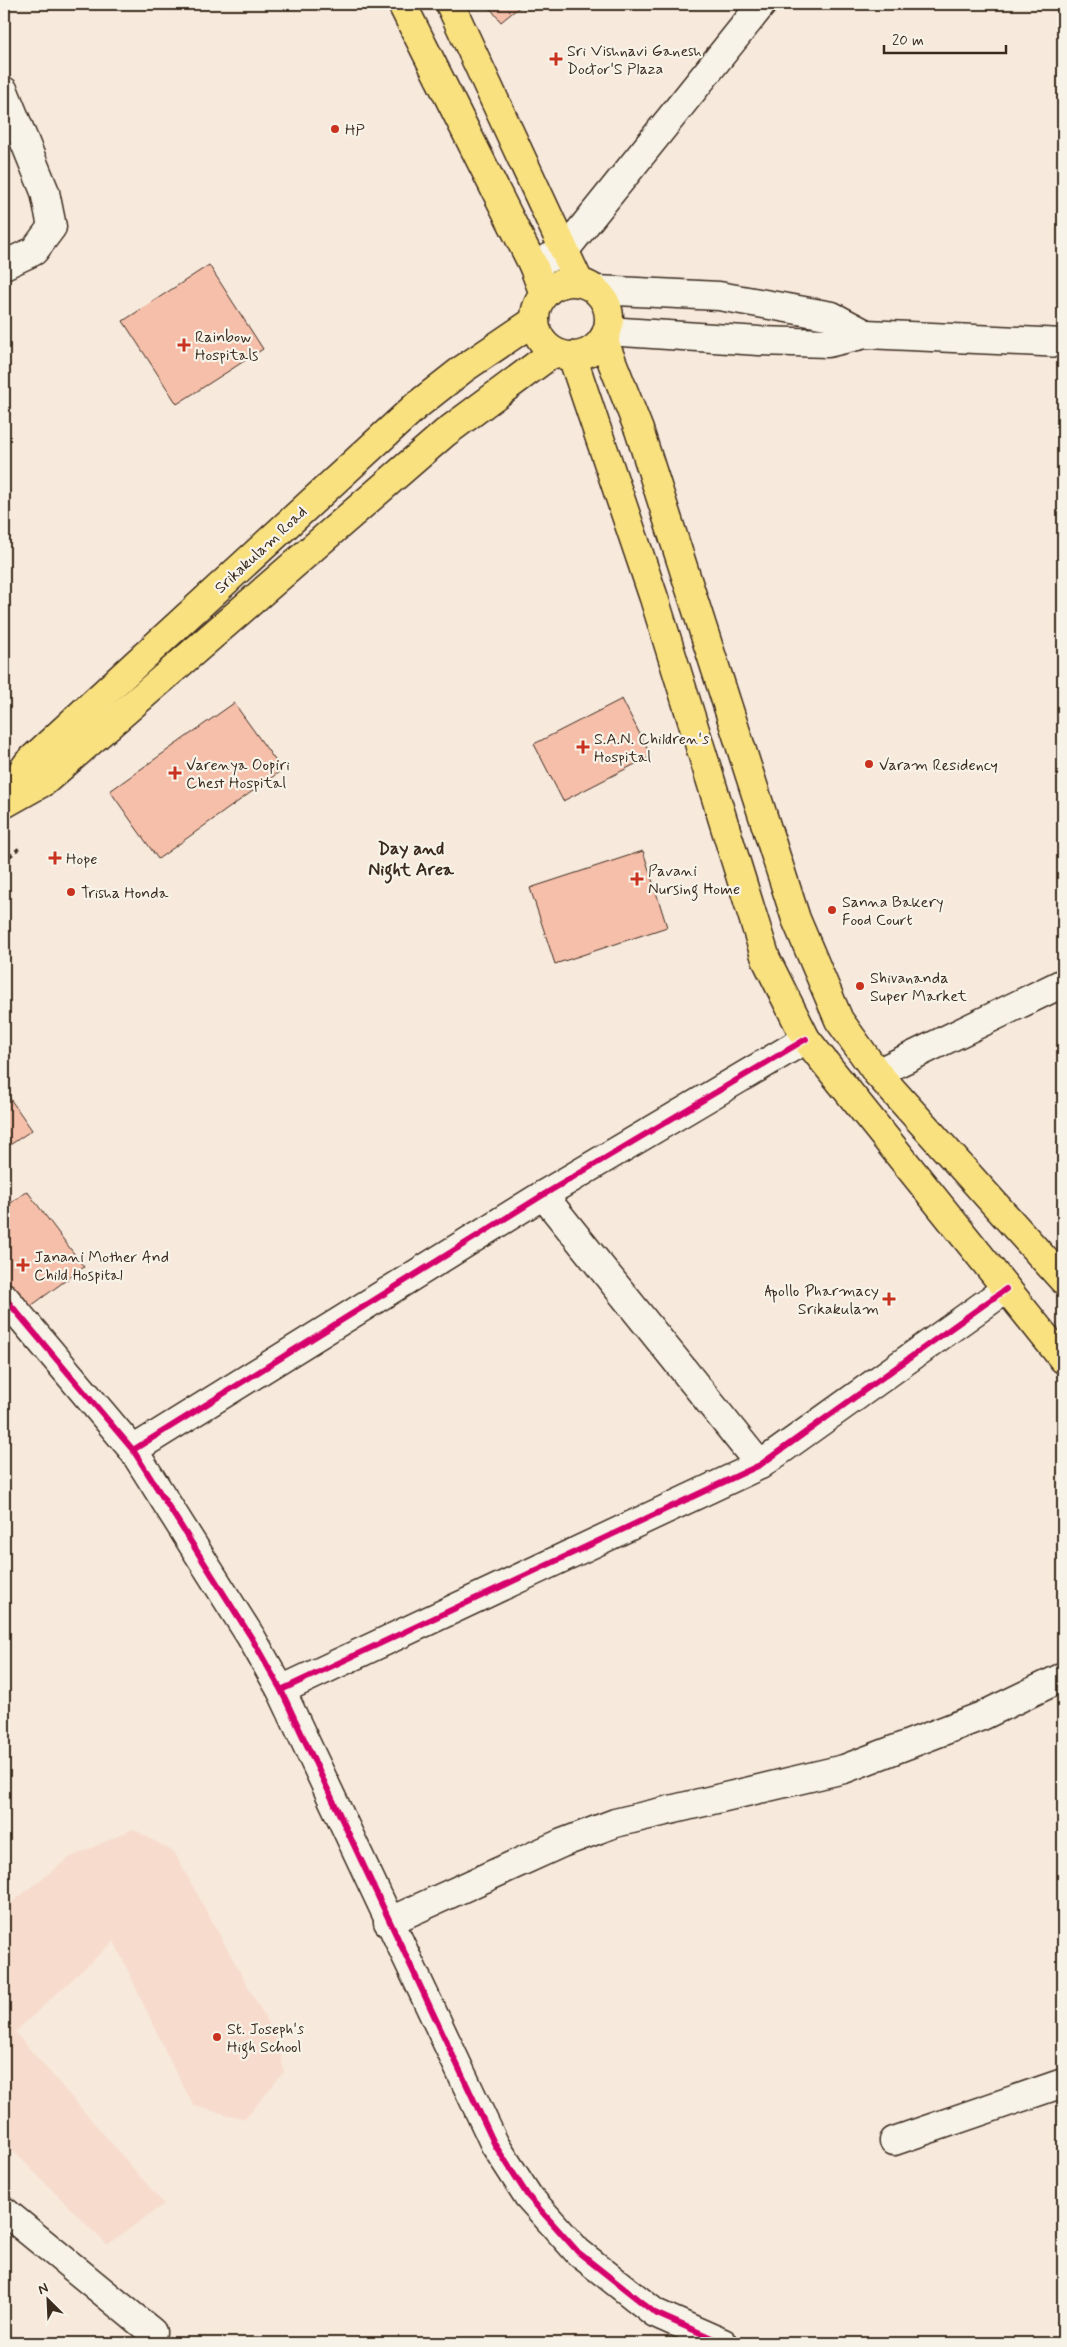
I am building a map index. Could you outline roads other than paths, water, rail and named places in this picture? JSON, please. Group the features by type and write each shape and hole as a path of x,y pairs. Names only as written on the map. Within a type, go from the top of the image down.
{"main road":[{"path":"402,4 533,265 544,294"},
{"path":"450,4 564,252 588,286 604,298 608,308 610,320 606,335 595,348 584,354 563,354"},
{"path":"588,286 566,281 554,286 544,294 536,306 534,321 540,338 563,354 654,598 766,959 806,1039 1063,1359"},
{"name":"Srikakulam Road","path":"4,797 28,764 416,406 463,369 534,321"},
{"path":"606,335 639,430 796,919 839,1020 877,1073 1063,1280"},
{"name":"Srikakulam Road","path":"4,804 45,780 445,434 563,354"}],"street":[{"path":"533,265 564,252 762,4"},
{"path":"4,90 45,192 52,227 34,251 4,265"},
{"path":"588,286 719,296 832,316 866,334"},
{"path":"606,335 646,334 828,343 866,334 1063,343"},
{"path":"877,1073 1063,982"},
{"path":"133,1450 543,1195 806,1039"},
{"path":"543,1195 760,1465"},
{"path":"281,1690 760,1465 1006,1288"},
{"path":"4,1297 133,1450 251,1637 281,1690 388,1922 495,2145 528,2196 578,2252 655,2314 723,2343"},
{"path":"388,1922 562,1843 616,1822 844,1769 982,1716 1063,1677"},
{"path":"894,2141 1063,2083"},
{"path":"4,2211 152,2332"}],"place":[{"name":"Sri Vishnavi Ganesh Doctor'S Plaza","path":"556,59"},
{"name":"HP","path":"335,129"},
{"name":"Rainbow Hospitals","path":"184,345"},
{"name":"S.A.N. Children's Hospital","path":"583,747"},
{"name":"Varam Residency","path":"869,764"},
{"name":"Varenya Oopiri Chest Hospital","path":"175,773"},
{"name":"Hope","path":"55,858"},
{"name":"Pavani Nursing Home","path":"637,879"},
{"name":"Trisha Honda","path":"71,892"},
{"name":"Sanna Bakery Food Court","path":"832,910"},
{"name":"Shivananda Super Market","path":"860,986"},
{"name":"Janani Mother And Child Hospital","path":"23,1265"},
{"name":"Apollo Pharmacy Srikakulam","path":"889,1299"},
{"name":"St. Joseph's High School","path":"217,2037"}],"district":[{"name":"Day and Night Area","path":"411,858"}]}
